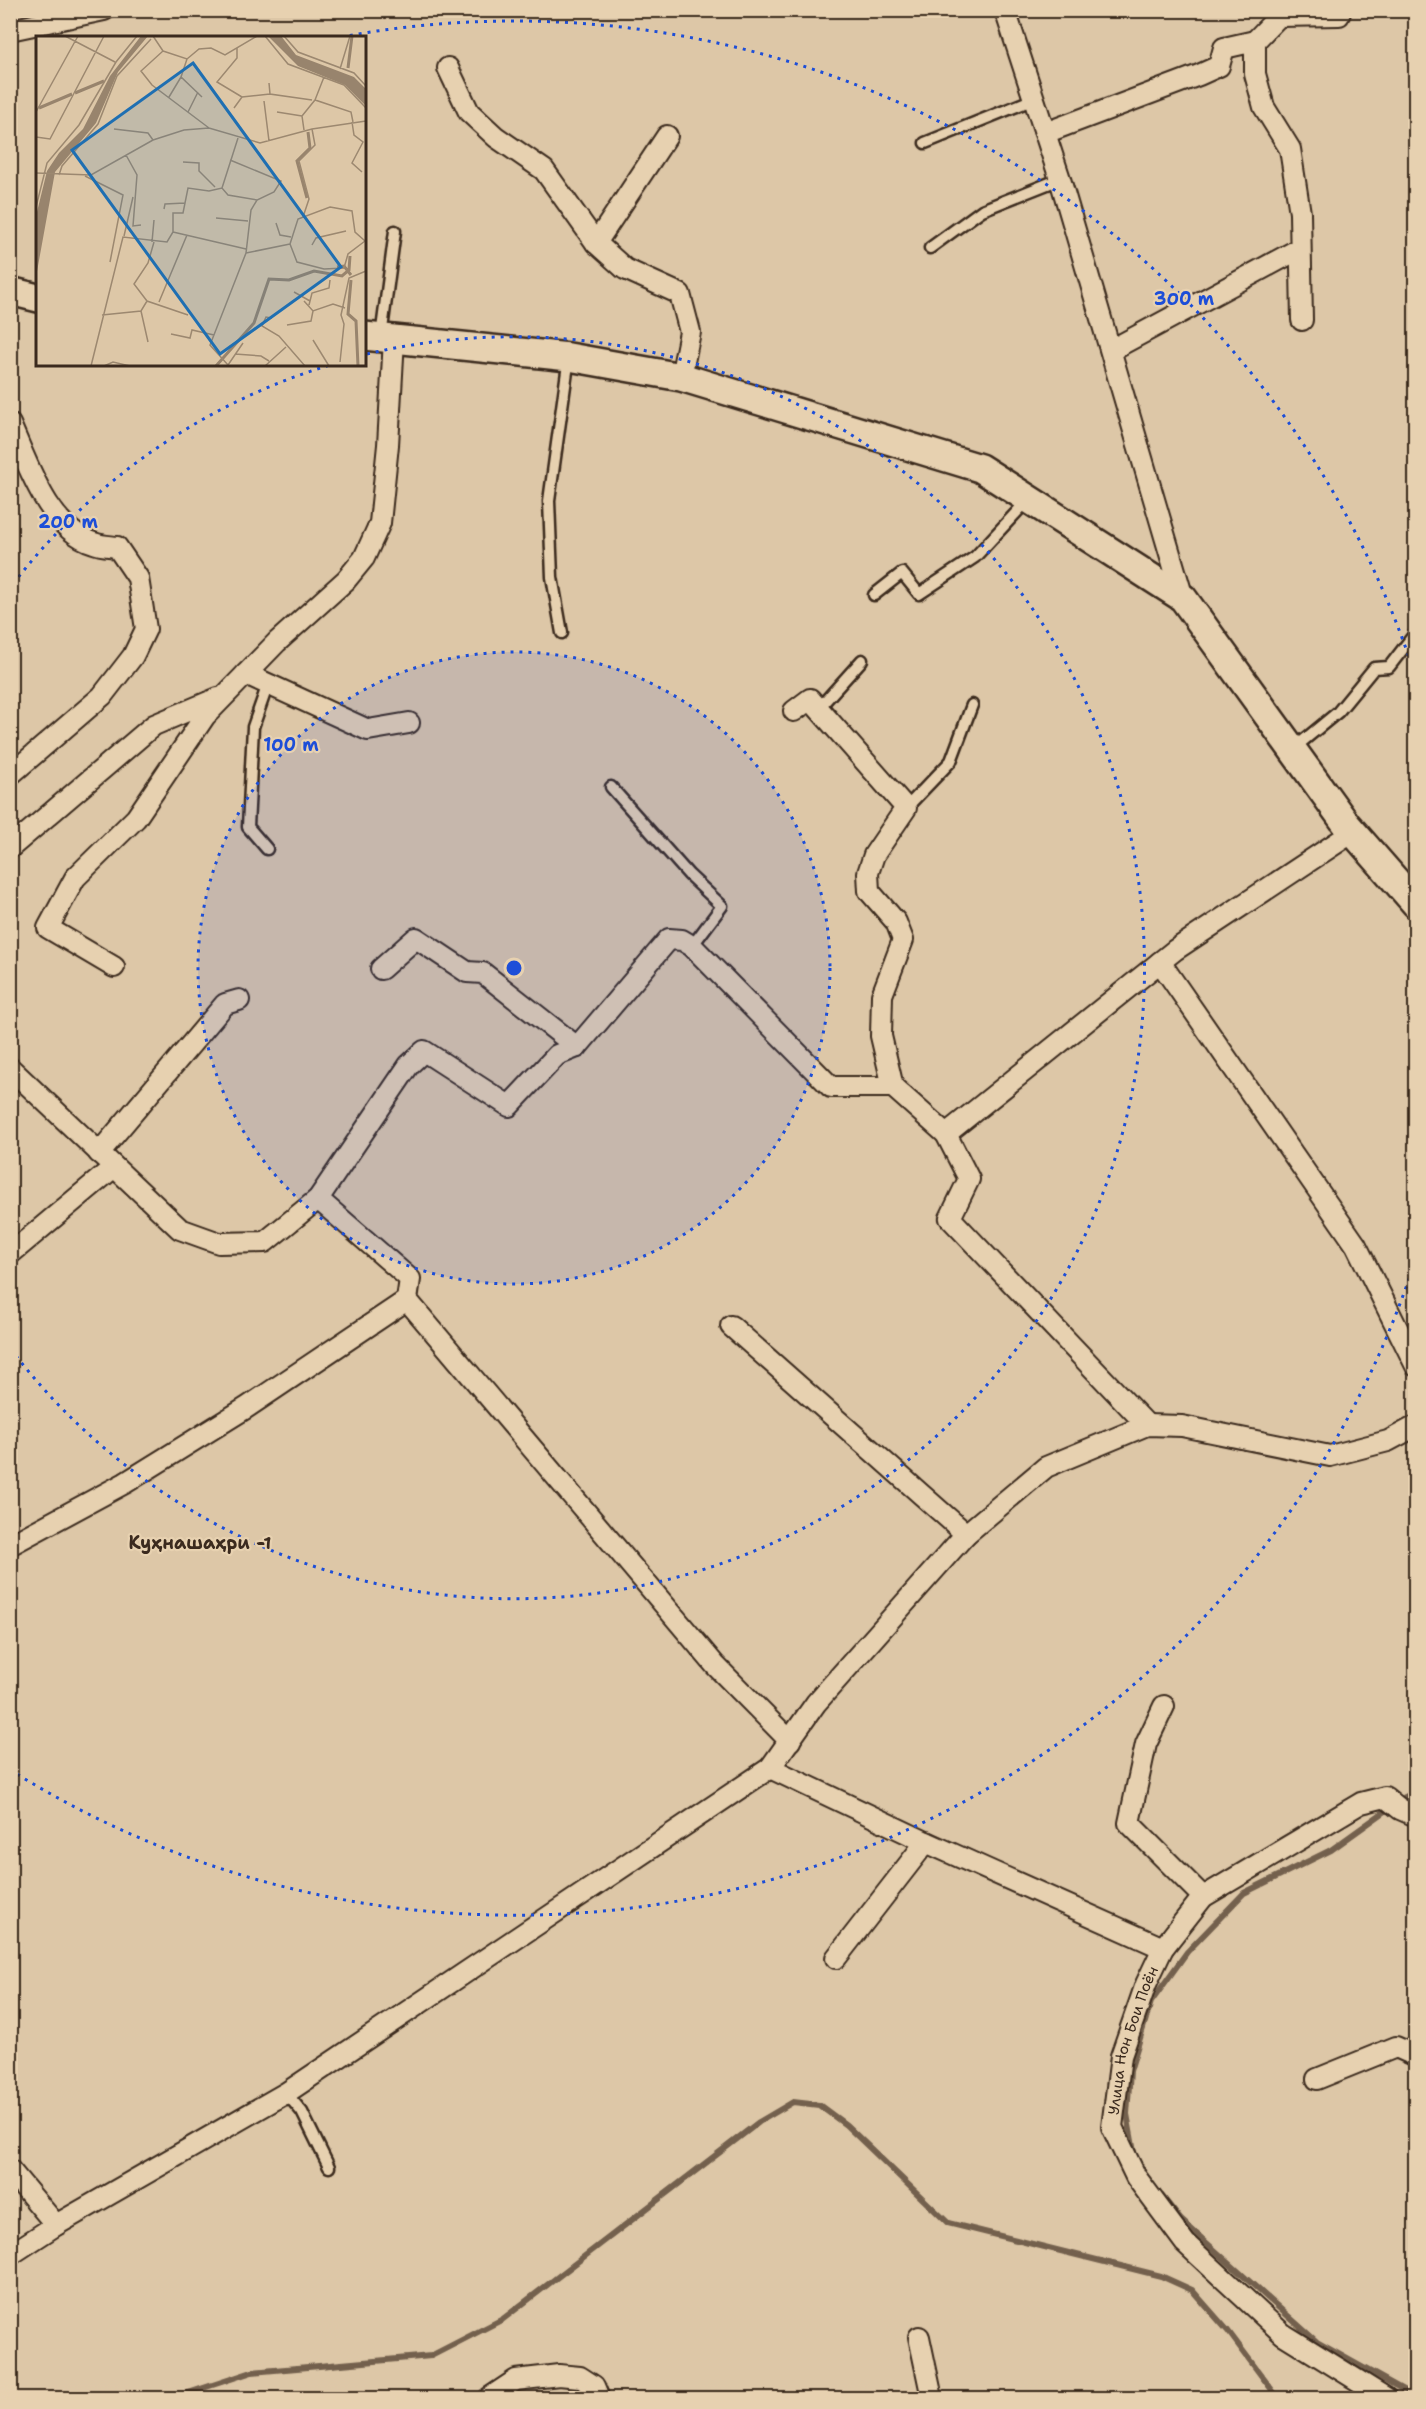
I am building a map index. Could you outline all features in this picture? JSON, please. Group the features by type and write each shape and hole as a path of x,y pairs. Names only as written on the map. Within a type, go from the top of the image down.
{"street":[{"path":"10,30 104,10"},
{"path":"1005,10 1060,179 1183,598 1353,832 1416,904"},
{"path":"1045,133 1219,66 1224,48 1255,41 1279,16 1339,15 1341,10"},
{"path":"1255,41 1254,74 1264,107 1290,149 1300,213 1302,320"},
{"path":"448,68 469,112 496,138 544,170 596,243 625,269 680,294 690,332 681,377"},
{"path":"596,243 667,136"},
{"path":"1111,350 1299,249"},
{"path":"10,291 36,298"},
{"path":"114,967 48,928 75,878 136,818 205,716 346,580 364,558 380,523 380,337 569,357 681,377 980,468 1183,598"},
{"path":"10,424 39,490 68,529 93,543 117,547 138,578 146,629 133,656 102,696 10,775"},
{"path":"246,674 368,730 409,723"},
{"path":"10,848 154,725 225,695"},
{"path":"794,711 810,699 906,808 874,855 868,873 869,891 896,922 903,940 882,995 881,1036 893,1087 946,1134 969,1179 950,1218 1147,1425"},
{"path":"946,1134 1160,962 1353,832"},
{"path":"381,969 416,938 467,972 483,973 577,1047"},
{"path":"10,1068 180,1229 219,1243 265,1242 318,1199 409,1065 424,1051 509,1107 557,1055 577,1047 669,939 682,940 692,946 831,1088 893,1087"},
{"path":"1160,962 1356,1245 1416,1366"},
{"path":"99,1153 225,1004 239,1000"},
{"path":"10,1254 114,1167"},
{"path":"10,1545 125,1483 246,1408 407,1300 410,1279 318,1199"},
{"path":"407,1300 715,1665 789,1741"},
{"path":"731,1326 966,1534"},
{"path":"10,2255 56,2225 286,2093 770,1768 816,1703 966,1534 1047,1467 1147,1425 1182,1426 1330,1456 1388,1441 1416,1426"},
{"path":"1164,1706 1146,1744 1129,1823 1203,1897"},
{"path":"770,1768 926,1842 1163,1948"},
{"name":"Улица Нон Бои Поён","path":"1386,2398 1283,2334 1185,2243 1136,2177 1112,2127 1121,2056 1146,1984 1163,1948 1203,1897 1361,1803 1405,1809"},
{"path":"836,1958 926,1842"},
{"path":"1317,2079 1396,2047 1416,2056"},
{"path":"10,2170 56,2225"},
{"path":"919,2337 932,2398"},
{"path":"489,2398 516,2380 559,2375 580,2378 594,2386 599,2398"}],"lane":[{"path":"925,142 1034,99"},
{"path":"930,248 982,210 1060,179"},
{"path":"380,337 395,231"},
{"path":"562,633 552,577 549,501 569,357"},
{"path":"874,595 902,573 919,594 975,557 1028,500"},
{"path":"1292,750 1338,712 1374,668 1389,667 1416,632"},
{"path":"818,708 862,660"},
{"path":"267,849 248,827 253,727 268,684"},
{"path":"906,808 951,761 972,705"},
{"path":"611,787 689,875 722,906 692,946"},
{"path":"286,2093 302,2112 329,2167"}],"waterway":[{"path":"1134,2152 1127,2114 1130,2071 1151,2002 1187,1952 1244,1893 1331,1850 1405,1797 1416,1792"},
{"path":"173,2398 252,2372 431,2356 503,2319 759,2122 793,2102 819,2105 846,2125 948,2223 1161,2276 1192,2290 1228,2331 1278,2398"},
{"path":"1162,2196 1181,2220 1317,2342 1416,2397"}],"district":[{"name":"Куҳнашаҳри -1","path":"200,1543"}]}
